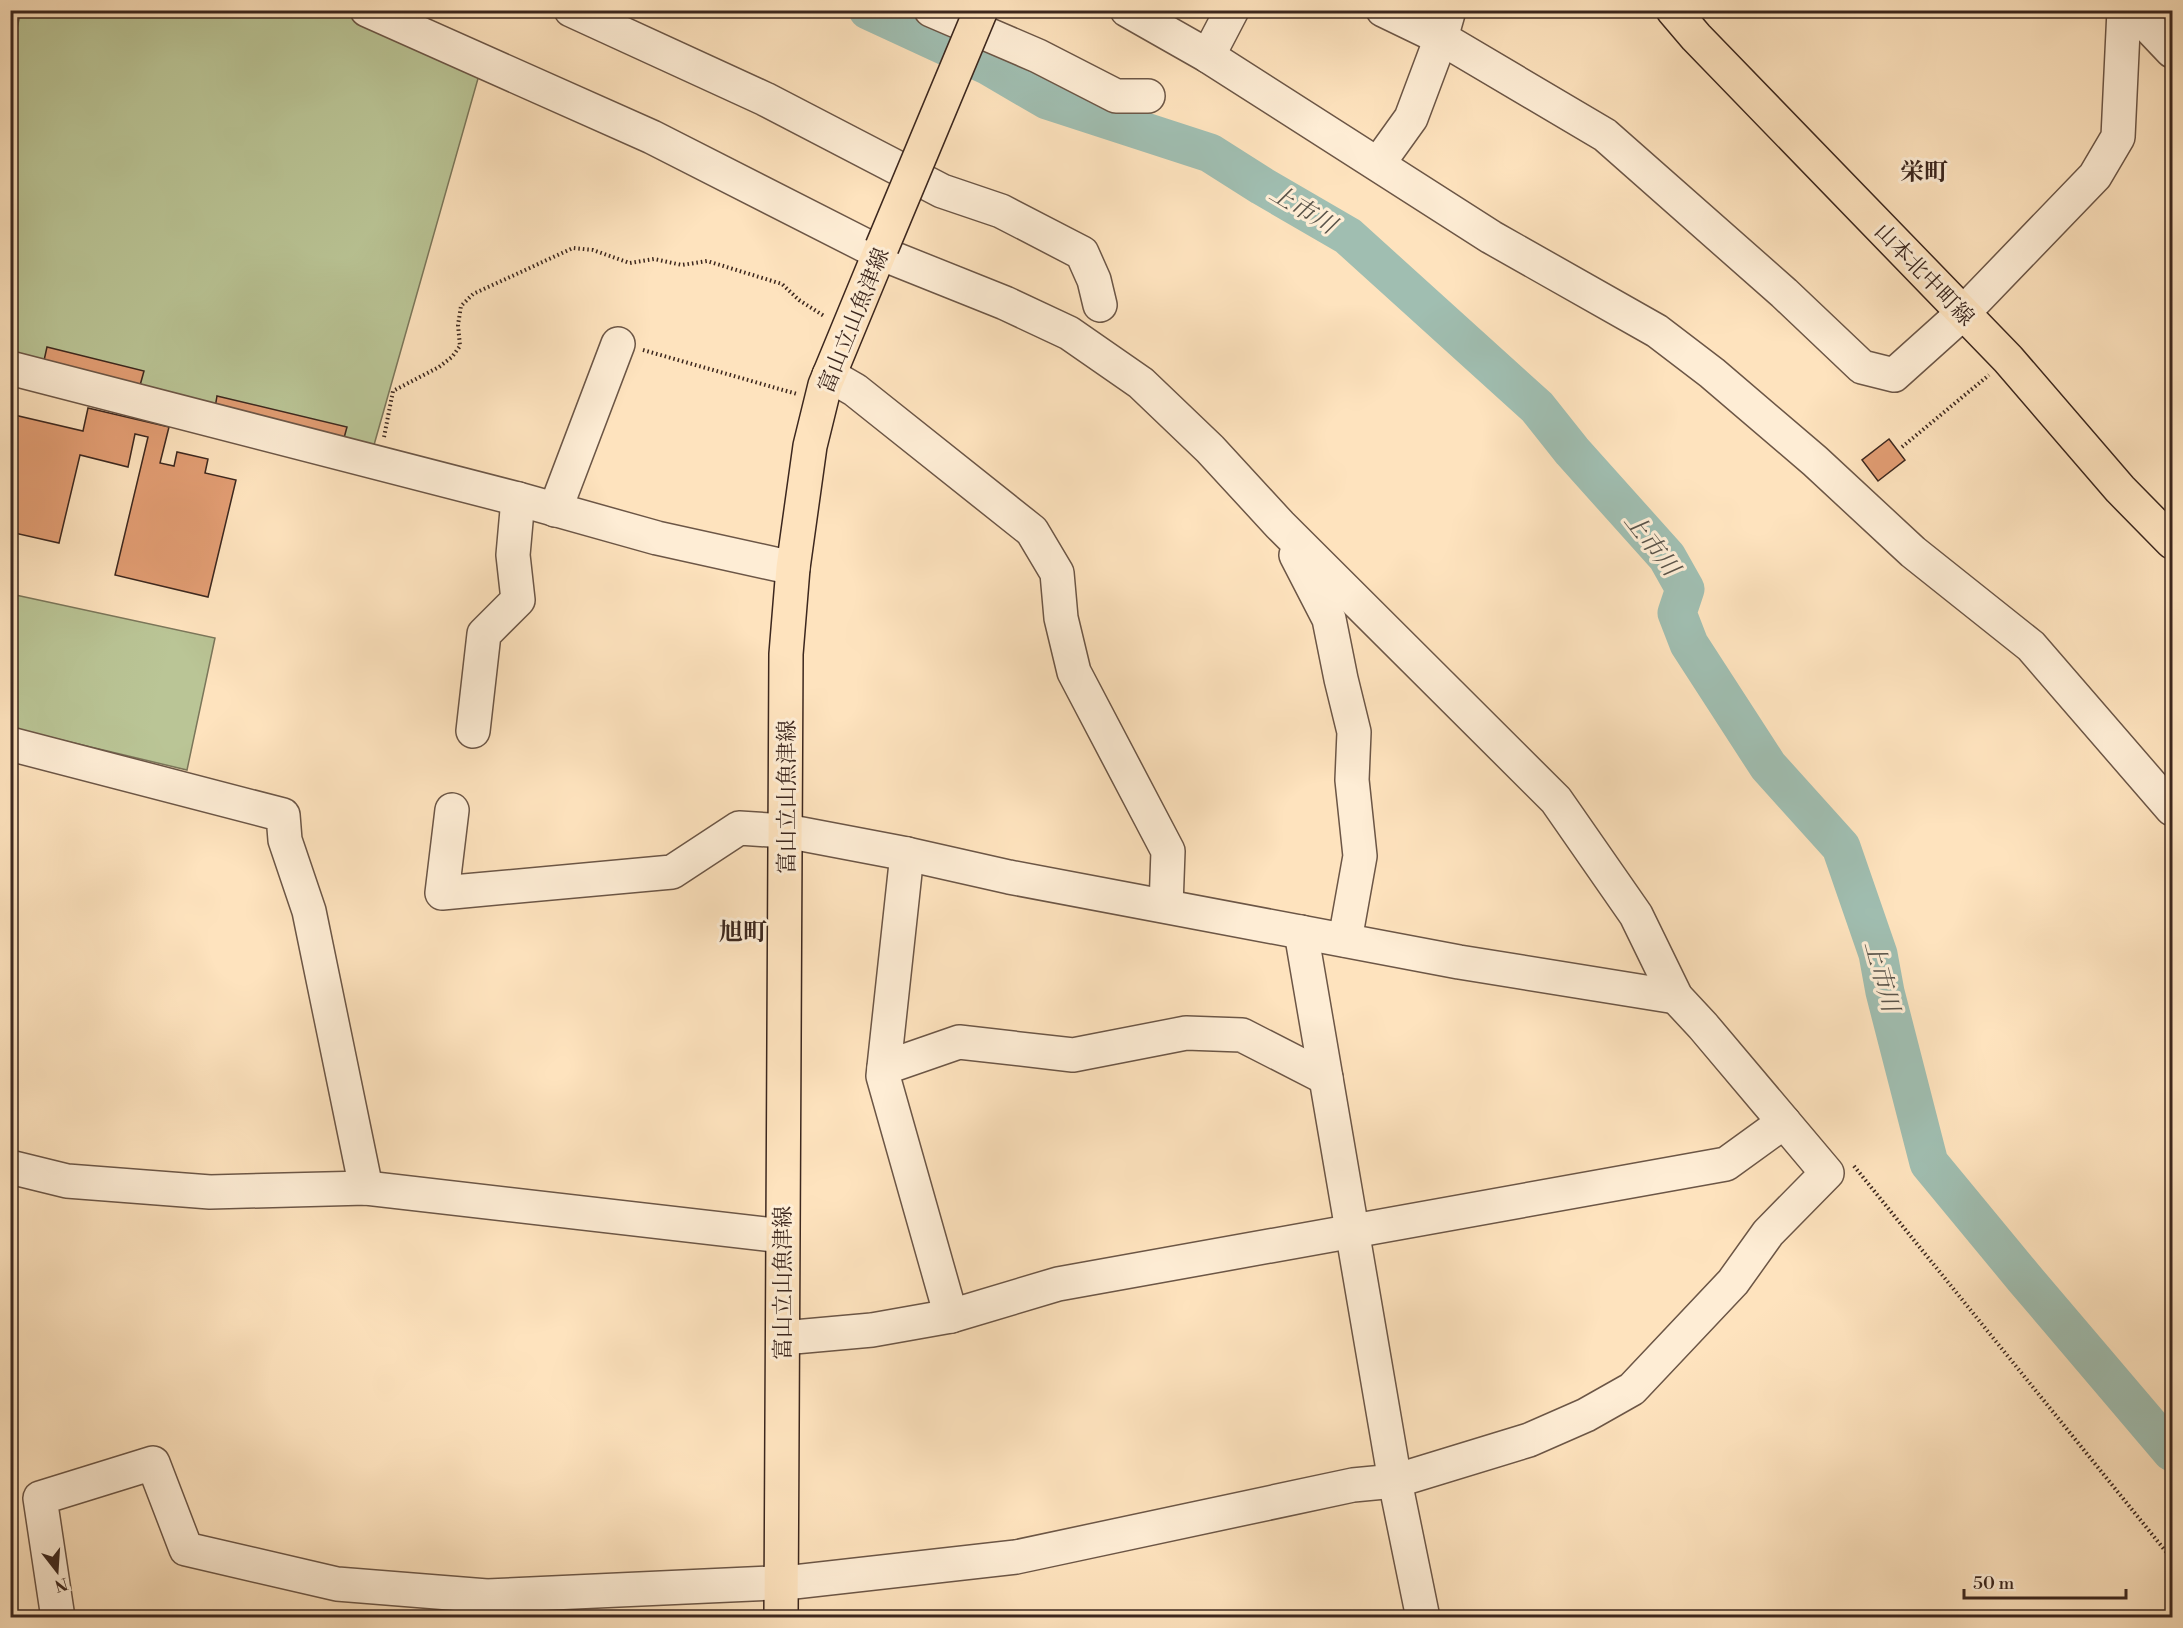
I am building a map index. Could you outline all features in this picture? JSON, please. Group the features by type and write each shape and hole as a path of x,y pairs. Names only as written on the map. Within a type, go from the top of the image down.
{"main road":[{"name":"富山立山魚津線","path":"781,1617 786,654 793,568 810,446 825,388 981,10"},
{"name":"山本北中町線","path":"1673,10 2008,359 2120,489 2172,542"}],"street":[{"path":"58,1617 40,1498 153,1463 186,1549 337,1584 487,1596 780,1583 1016,1557 1353,1485 1395,1481 1529,1440 1586,1415 1632,1389 1733,1282 1768,1233 1827,1173 1676,997 1636,915 1556,800 1280,525 1210,449 1141,383 1069,333 796,212 652,137 367,10"},
{"path":"571,10 765,99 942,190 1001,211 1082,253 1094,280 1101,305"},
{"path":"931,10 1038,56 1116,96 1148,96"},
{"path":"1127,10 1208,56 1491,237 1657,331 1712,373 1815,461 1913,552 2031,646 2172,809"},
{"path":"1208,56 1232,10"},
{"path":"1383,10 1445,24 1605,135 1784,293 1862,367 1894,375 1963,313 2095,176 2118,137 2124,10"},
{"path":"2133,10 2172,51"},
{"path":"1378,164 1412,118 1445,24"},
{"path":"555,510 618,344"},
{"path":"10,368 518,499 657,538 793,568"},
{"path":"825,388 855,390 1032,531 1057,573 1061,618 1074,672 1168,850 1166,906"},
{"path":"473,731 484,634 518,600 513,555 518,499"},
{"path":"1280,525 1329,619 1354,732 1352,780 1360,856 1345,940"},
{"path":"10,744 283,815 285,840 309,911 366,1188"},
{"path":"452,810 442,892 672,872 740,828 786,831 907,854 1009,877 1459,962 1676,997"},
{"path":"907,854 883,1076 951,1316"},
{"path":"1301,932 1395,1481 1423,1617"},
{"path":"884,1068 959,1042 1073,1055 1186,1033 1242,1035 1326,1078"},
{"path":"783,1338 872,1330 951,1316 1058,1284 1726,1164 1784,1122"},
{"path":"10,1167 67,1181 210,1192 366,1188 782,1236"}],"path":[{"path":"379,464 393,391 439,368 452,357 460,346 458,325 461,306 473,294 573,248 592,250 630,263 654,259 682,265 707,261 782,284 814,311 848,329"},
{"path":"618,344 825,388"},
{"path":"1902,447 2008,359"},
{"path":"1852,1164 2172,1559"}],"green space":[{"path":"21,11 344,11 481,68 372,452 11,358 10,58"},
{"path":"11,594 215,638 187,770 11,728"}],"building":[{"path":"47,347 144,371 139,389 43,365"},
{"path":"217,396 347,427 344,438 215,408"},
{"path":"88,408 169,427 160,463 174,466 177,452 208,459 205,473 236,480 208,597 115,575 148,437 135,434 128,467 80,455 59,543 10,532 10,414 83,431"},
{"path":"1889,439 1905,460 1878,481 1862,460"},
{"path":"10,561 16,562 10,587"}],"waterway":[{"name":"上市川","path":"868,10 987,65 1047,100 1210,153 1348,236 1537,407 1572,451 1667,557 1685,589 1677,613 1689,644 1768,766 1841,847 1878,954 1885,992 1929,1163 2172,1452"}],"district":[{"name":"栄町","path":"1924,172"},
{"name":"旭町","path":"743,932"}]}
